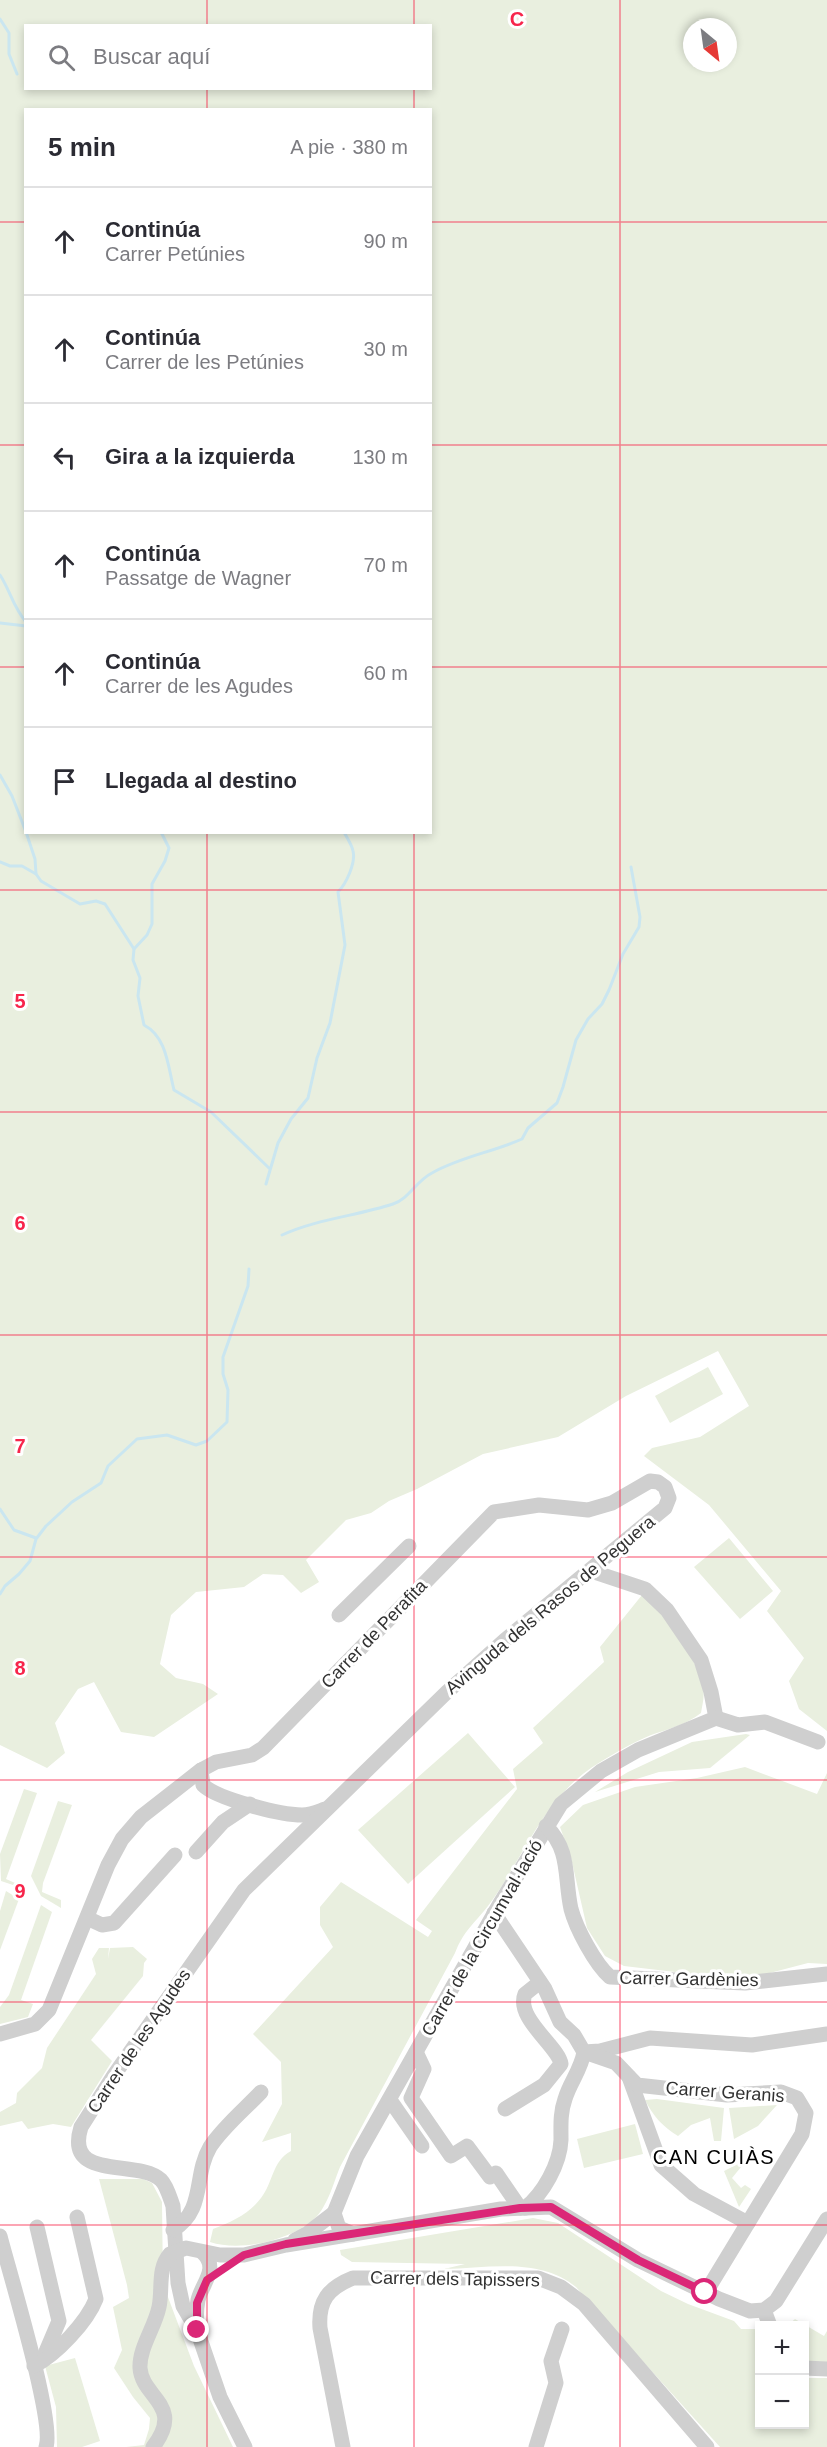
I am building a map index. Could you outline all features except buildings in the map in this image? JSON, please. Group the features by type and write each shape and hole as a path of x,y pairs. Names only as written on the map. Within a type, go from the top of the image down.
{"street":[{"name":"Avinguda dels Rasos de Peguera","path":"304,1830 331,1807 447,1692 505,1640 665,1508 669,1498 667,1490 658,1482 650,1481 612,1503 595,1509 549,1506"},
{"name":"Carrer de Perafita","path":"201,1770 216,1762 252,1755 263,1748 494,1512 539,1505 549,1506"},
{"name":"Carrer de Perafita","path":"339,1615 409,1546"},
{"path":"591,1571 645,1589 668,1610 700,1660 711,1692 716,1718 738,1725 765,1722 818,1742"},
{"name":"Carrer de la Circumval·lació","path":"334,2213 357,2156 494,1913 561,1804 601,1770 638,1750 716,1718"},
{"path":"0,2034 36,2024 49,2010 108,1865 122,1839 141,1817 201,1770 203,1785 214,1793"},
{"path":"176,1789 214,1793 291,1814 313,1814 331,1807"},
{"path":"196,1852 223,1821 250,1804"},
{"path":"291,1814 302,1822 304,1830"},
{"name":"Carrer Gardènies","path":"546,1826 559,1838 572,1910 579,1931 603,1971 610,1977 745,1983 827,1974"},
{"name":"Carrer de les Agudes","path":"245,2447 220,2397 197,2330 188,2316 180,2295 173,2230 173,2206 170,2196 161,2180 142,2170 98,2166 88,2160 80,2147 78,2136 81,2127 118,2070 244,1890 304,1830"},
{"path":"87,1918 102,1925 114,1923 175,1855"},
{"path":"494,1913 540,1982 557,2016 574,2035 584,2052 582,2063 563,2104 558,2156 540,2194 523,2208"},
{"path":"505,2109 544,2085 561,2064 559,2055 537,2031 523,2000 525,1994 540,1982"},
{"path":"584,2052 600,2051 650,2038 752,2045 827,2034"},
{"path":"416,2052 424,2069 411,2098 451,2156 467,2146 490,2177 496,2173 523,2208"},
{"name":"Carrer Geranis","path":"584,2052 616,2063 637,2085 727,2096 781,2092 797,2098 806,2113 802,2134 705,2292"},
{"path":"629,2077 661,2165 694,2194 748,2223"},
{"path":"173,2230 188,2219 211,2145 261,2092"},
{"path":"390,2100 422,2146"},
{"path":"153,2447 161,2433 164,2417 158,2399 143,2378 140,2366 159,2306 163,2264 175,2250 186,2248 220,2255 244,2255 286,2244 523,2208 551,2207 638,2260 750,2311 764,2310 776,2301 827,2219"},
{"path":"286,2244 308,2233 334,2213 339,2228 353,2234"},
{"path":"37,2364 81,2323 96,2299 77,2217"},
{"path":"37,2227 59,2320 37,2364"},
{"path":"0,2236 37,2364 48,2436 46,2447"},
{"name":"Carrer de les Agudes","path":"197,2330 197,2303 207,2280 211,2263 202,2252"},
{"path":"207,2280 244,2255"},
{"name":"Carrer dels Tapissers","path":"343,2447 320,2328 319,2312 331,2290 352,2278 538,2278 556,2284 584,2304 707,2447"},
{"path":"764,2310 768,2321"},
{"path":"536,2447 556,2383 550,2361 562,2329"},
{"path":"809,2370 827,2369"}],"green space":[{"path":"0,0 827,0 827,1731 799,1709 789,1681 804,1658 767,1611 781,1591 709,1505 644,1456 652,1448 700,1437 749,1406 718,1351 626,1396 558,1437 483,1454 389,1501 371,1513 346,1520 306,1560 319,1582 301,1593 283,1575 263,1574 244,1587 196,1592 171,1615 160,1664 176,1678 203,1684 218,1694 154,1737 121,1732 94,1682 78,1689 55,1723 65,1753 47,1768 0,1745"},
{"path":"708,1367 723,1394 670,1423 655,1396"},
{"path":"729,1538 773,1591 740,1619 694,1567"},
{"path":"642,1595 671,1625 688,1650 700,1676 704,1692 701,1713 683,1724 636,1742 591,1768 559,1797 546,1814 488,1906 462,1938 340,2167 329,2196 317,2216 290,2234 263,2243 235,2246 210,2242 213,2229 239,2217 256,2204 265,2192 276,2166 291,2151 291,2133 262,2142 282,2104 281,2062 253,2034 333,1947 320,1925 320,1907 341,1882 428,1937 432,1931 416,1920 517,1789 513,1769 543,1743 533,1728 604,1662 600,1647"},
{"path":"468,1733 515,1787 408,1884 358,1830"},
{"path":"750,1735 710,1768 659,1772 595,1792 628,1772 692,1742"},
{"path":"745,1767 817,1794 827,1773 827,1964 808,1963 762,1975 692,1974 624,1966 605,1956 587,1928 571,1858 560,1827 583,1805 635,1787 697,1778"},
{"path":"24,1789 37,1793 6,1879 22,1888 1,1881 0,1854"},
{"path":"58,1801 72,1805 43,1883 42,1892 61,1900 61,1908 41,1896 31,1876"},
{"path":"6,1891 19,1899 0,1950 0,1911"},
{"path":"41,1905 52,1912 21,2000 33,2004 28,2017 0,2024 0,2007 9,1995"},
{"path":"133,1947 147,1959 144,1963 143,1976 91,2040 112,2061 71,2127 53,2124 28,2129 22,2121 0,2126 0,2112 16,2103 17,2093 42,2068 47,2048 96,1974 92,1959 99,1948 109,1948 108,1959 110,1948"},
{"path":"657,2099 724,2108 721,2141 714,2141 710,2118 691,2125 678,2136 673,2133 659,2121 645,2100"},
{"path":"777,2105 758,2126 734,2139 729,2108"},
{"path":"635,2124 643,2154 584,2168 577,2139"},
{"path":"738,2164 741,2167 732,2178 741,2188 745,2185 751,2189 739,2207 724,2171"},
{"path":"99,2179 143,2179 152,2183 162,2202 163,2284 194,2366 233,2447 126,2447 144,2445 150,2418 114,2368 122,2350 113,2307 129,2298"},
{"path":"533,2218 558,2223 661,2291 734,2321 741,2329 755,2329 755,2429 809,2429 809,2378 827,2378 827,2447 720,2447 576,2287 546,2271 513,2266 444,2269 465,2264 352,2262 341,2255 340,2250"},
{"path":"809,2327 824,2336 827,2331 827,2363 809,2363"},
{"path":"75,2358 100,2441 82,2447 57,2447 56,2407 45,2366"}],"waterway":[{"path":"0,19 9,33 9,54 17,74"},
{"path":"0,575 24,619"},
{"path":"0,623 24,626"},
{"path":"0,775 12,796 24,827"},
{"path":"27,834 35,859 36,874"},
{"path":"162,834 169,848 165,861 152,884 152,924 147,935 134,949 133,960 140,978 138,996 144,1025 152,1030 162,1045 174,1090 211,1112 269,1168"},
{"path":"266,1184 278,1143 291,1119 308,1098 317,1058 330,1023 345,945 338,892 350,873 354,856 352,846 345,834"},
{"path":"0,862 10,866 22,866 36,874 41,881 80,904 96,901 105,904 134,949"},
{"path":"282,1235 309,1225 399,1202 426,1176 443,1167 522,1139 528,1128 557,1103 576,1040 588,1019 602,1004 623,954 639,927 640,917 631,867"},
{"path":"0,1594 30,1561 36,1539 46,1526 72,1502 101,1483 108,1466 137,1439 167,1435 196,1445 207,1441 227,1422 228,1390 223,1374 223,1357 248,1286 249,1269"},
{"path":"0,1509 14,1530 36,1538"}],"district":[{"name":"CAN CUIÀS","path":"714,2157"}],"route":[{"path":"197,2330 197,2303 207,2280 244,2255 286,2244 520,2208 551,2207 638,2260 705,2292"}]}
